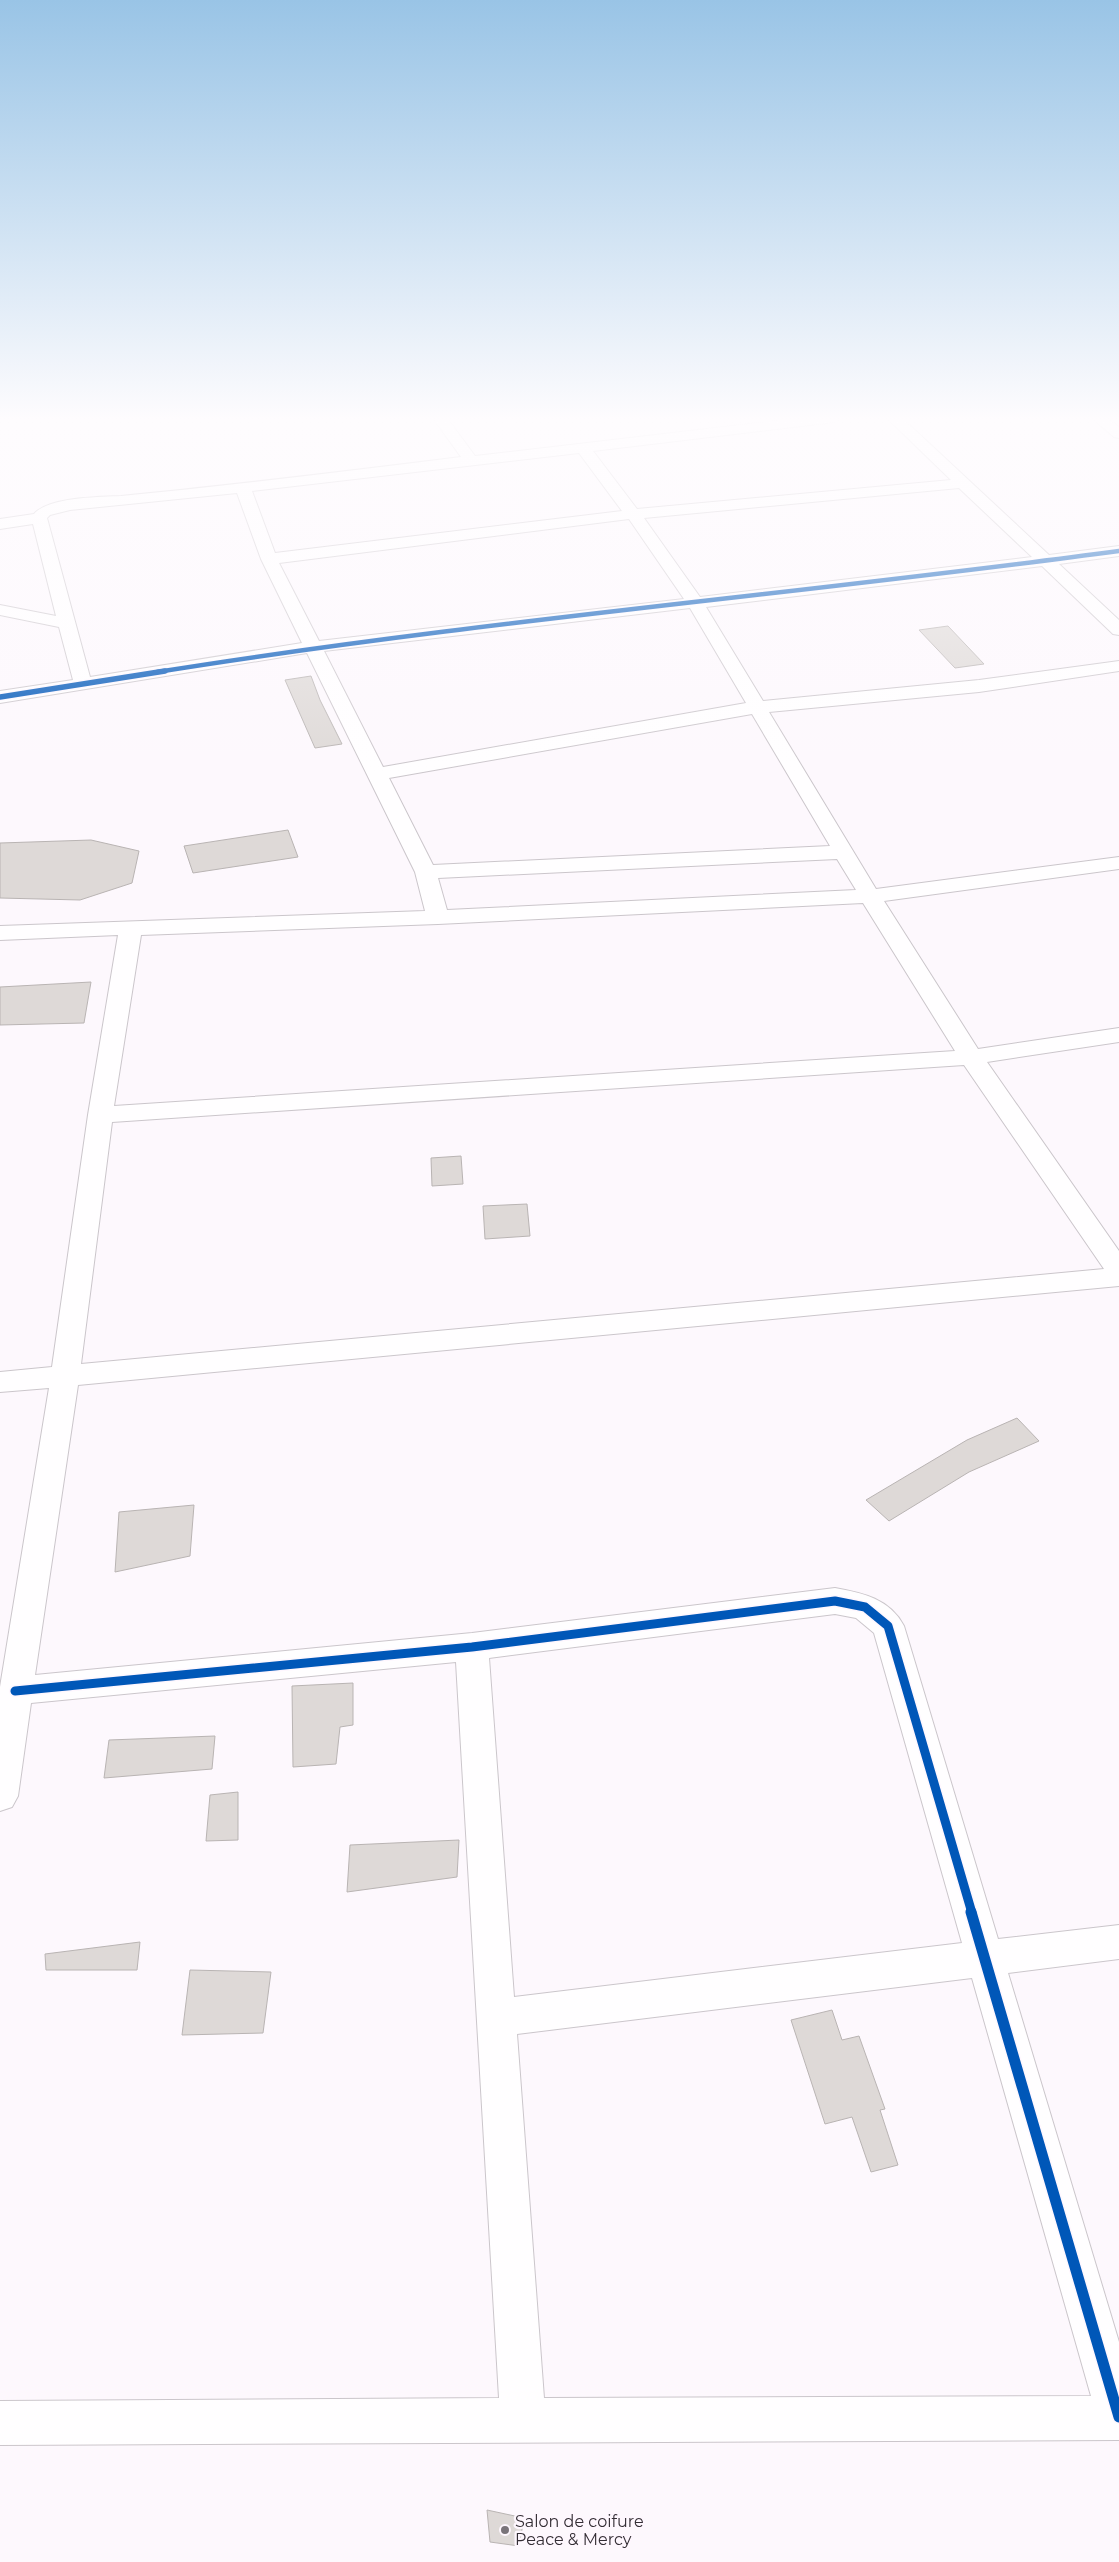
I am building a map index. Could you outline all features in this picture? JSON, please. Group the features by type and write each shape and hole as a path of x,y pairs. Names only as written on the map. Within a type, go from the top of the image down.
{"street":[{"path":"45,538 55,573 65,623 83,684"},
{"path":"261,538 269,559 426,872 438,918"},
{"path":"269,559 442,538"},
{"path":"650,538 694,601 870,896 971,1057 1119,1271"},
{"path":"1023,538 1119,630"},
{"path":"0,697 314,647 1119,551"},
{"path":"0,610 65,623"},
{"path":"376,774 758,707 979,686 1119,666"},
{"path":"426,872 844,852"},
{"path":"0,934 131,927 438,918 870,896 1119,863"},
{"path":"0,1796 65,1377 100,1115 131,927"},
{"path":"100,1115 971,1057 1119,1035"},
{"path":"0,1382 1119,1277"},
{"path":"0,2423 1119,2417 888,1626 864,1607 835,1601 472,1647 15,1691"},
{"path":"472,1647 522,2419"},
{"path":"497,2018 1119,1942"}],"building":[{"path":"948,626 984,664 955,668 919,630"},
{"path":"311,676 320,700 342,744 315,748 285,680"},
{"path":"288,830 298,857 193,873 184,846"},
{"path":"91,840 139,851 132,883 80,900 0,898 0,843"},
{"path":"91,982 84,1023 0,1025 0,987"},
{"path":"461,1156 463,1184 432,1186 431,1158"},
{"path":"527,1204 530,1236 485,1239 483,1206"},
{"path":"1017,1418 1039,1441 969,1472 889,1521 866,1500 967,1440"},
{"path":"194,1505 190,1556 115,1572 119,1512"},
{"path":"353,1683 353,1725 340,1727 336,1764 293,1767 292,1686"},
{"path":"215,1736 212,1769 104,1778 109,1740"},
{"path":"238,1792 238,1840 206,1841 210,1795"},
{"path":"459,1840 457,1877 347,1892 350,1845"},
{"path":"140,1942 137,1970 46,1970 45,1954"},
{"path":"190,1970 271,1972 263,2033 182,2035"},
{"path":"832,2010 842,2040 859,2036 885,2109 880,2110 898,2165 871,2172 852,2117 825,2124 791,2020"},
{"name":"Salon de coifure Peace & Mercy","path":"487,2510 524,2518 519,2546 490,2542"}],"cycle path":[{"path":"0,697 314,647 976,570 1119,551"},
{"path":"15,1691 472,1647 835,1601 865,1607 888,1626 1119,2417"}],"place":[{"name":"Salon de coifure Peace & Mercy","path":"505,2530"}]}
